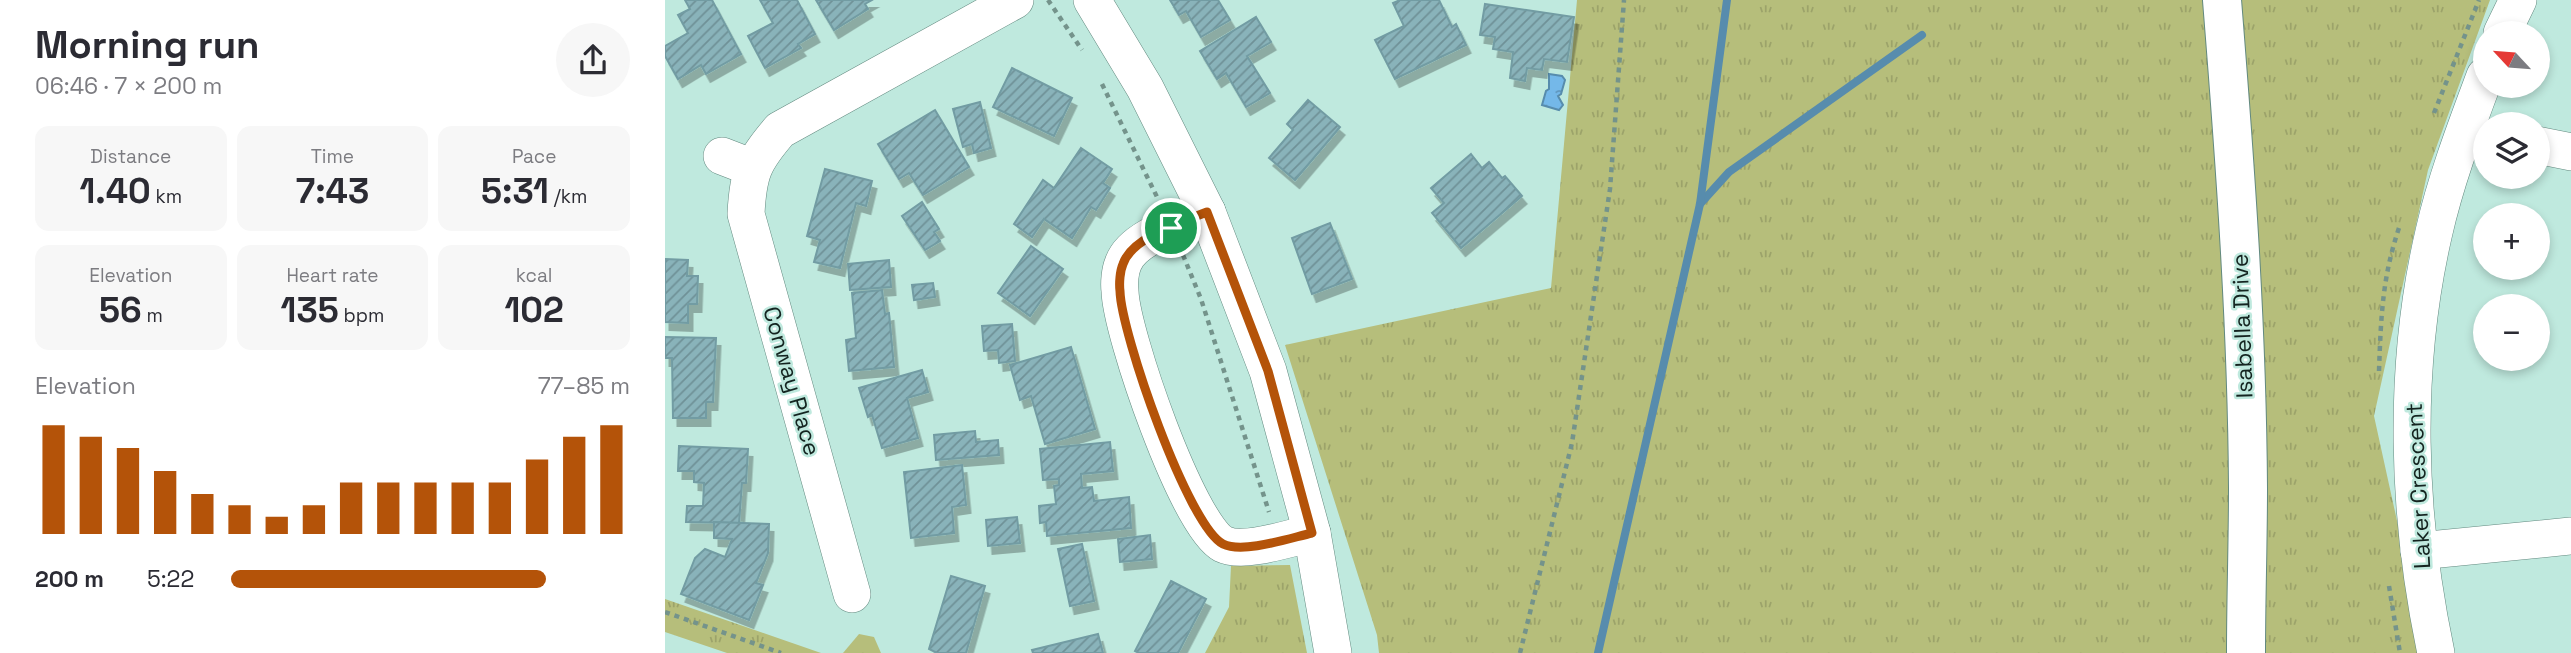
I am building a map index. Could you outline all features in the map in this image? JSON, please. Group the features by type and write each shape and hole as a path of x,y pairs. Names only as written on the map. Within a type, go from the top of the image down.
{"main road":[{"name":"Isabella Drive","path":"2222,0 2241,294 2248,486 2246,653"}],"street":[{"name":"Conway Place","path":"852,594 746,214 747,182 738,162 759,154 780,130 794,121 1015,0"},
{"path":"1092,0 1145,88 1207,212 1268,371 1312,533 1333,653"},
{"path":"2508,21 2518,0"},
{"name":"Laker Crescent","path":"2436,653 2425,604 2411,443 2416,336 2434,232 2473,136"},
{"path":"2550,148 2571,152"},
{"path":"1207,212 1148,238 1133,249 1123,264 1119,292 1142,383 1187,491 1213,538 1226,546 1247,547 1312,533"},
{"path":"2419,551 2571,536"}],"path":[{"path":"1048,0 1084,53"},
{"path":"1520,653 1572,443 1610,190 1624,0"},
{"path":"1097,72 1171,228 1201,299 1269,510 1276,541"},
{"path":"665,612 781,653"}],"green space":[{"path":"1577,0 2490,0 2482,21 2473,21 2473,47 2428,170 2374,416 2426,653 1379,653 1377,635 1285,345 1551,288"},
{"path":"1290,565 1307,653 1205,653 1229,607 1231,566"},
{"path":"665,599 821,653 727,653 665,632"},
{"path":"859,634 874,637 881,653 843,653"}],"water":[{"path":"1549,74 1562,76 1565,80 1558,96 1563,105 1559,110 1542,105 1549,89"}],"building":[{"path":"685,0 712,0 741,54 706,74 701,65 678,79 665,56 665,46 688,33 678,15 690,9"},
{"path":"760,0 797,0 815,34 798,44 801,48 765,68 748,36 773,23"},
{"path":"816,0 872,0 865,4 868,9 834,30"},
{"path":"1170,0 1218,0 1230,20 1201,37 1186,11 1179,15"},
{"path":"1400,0 1439,0 1452,27 1456,24 1466,45 1395,79 1375,40 1404,26 1393,3"},
{"path":"1485,4 1574,17 1567,62 1544,59 1542,70 1527,68 1525,81 1510,78 1513,52 1493,49 1495,37 1480,35"},
{"path":"1256,17 1271,42 1247,56 1270,93 1246,107 1226,73 1217,79 1200,51"},
{"path":"1012,68 1072,98 1054,136 993,107"},
{"path":"1308,100 1340,127 1295,180 1269,158 1293,130 1287,124"},
{"path":"980,102 991,148 974,153 972,144 963,147 953,109"},
{"path":"935,110 969,167 923,195 909,173 899,179 878,144"},
{"path":"1081,148 1112,169 1103,183 1110,188 1096,210 1091,207 1072,238 1044,219 1032,237 1014,224 1043,180 1054,188"},
{"path":"1471,154 1482,168 1489,162 1522,196 1461,248 1432,213 1444,203 1431,188"},
{"path":"825,169 872,181 866,206 856,203 840,268 814,262 820,240 807,236"},
{"path":"922,202 939,229 934,232 940,241 925,250 902,216"},
{"path":"1330,223 1352,279 1312,294 1292,238"},
{"path":"1031,246 1063,269 1030,316 998,293"},
{"path":"665,259 688,260 687,276 698,276 697,304 688,304 688,323 665,322"},
{"path":"889,260 891,287 850,290 848,264"},
{"path":"933,283 935,297 914,300 912,285"},
{"path":"882,290 885,314 889,313 894,367 849,371 846,340 856,338 852,293"},
{"path":"1012,324 1015,361 999,363 998,350 984,351 982,326"},
{"path":"665,337 716,338 713,402 706,402 706,418 673,418 672,358 665,358"},
{"path":"1071,347 1095,429 1045,444 1031,396 1020,400 1010,365"},
{"path":"922,370 928,392 907,398 918,438 882,448 872,415 868,417 859,388"},
{"path":"975,431 976,442 998,440 999,455 936,460 934,435"},
{"path":"1110,442 1113,471 1081,474 1082,488 1092,487 1094,501 1129,497 1131,528 1047,536 1046,522 1040,523 1039,506 1056,504 1054,486 1059,485 1059,479 1043,480 1040,449"},
{"path":"679,446 748,449 746,483 742,483 739,523 686,522 687,506 703,506 704,483 694,482 694,471 678,471"},
{"path":"962,465 966,505 952,507 954,533 911,538 904,472"},
{"path":"1017,517 1020,543 988,546 986,520"},
{"path":"714,522 769,524 768,553 756,583 763,585 749,620 681,594 695,558 705,549 725,557 732,539 714,538"},
{"path":"1150,535 1152,559 1120,562 1118,539"},
{"path":"1082,544 1094,601 1070,606 1058,549"},
{"path":"951,576 985,586 966,653 937,653 929,649"},
{"path":"1171,581 1206,599 1178,653 1139,653 1135,651"},
{"path":"1098,634 1103,653 1033,653 1032,650"}],"waterway":[{"path":"1598,653 1700,204 1727,0"},
{"path":"1700,204 1729,172 1922,35"}],"route":[{"path":"1207,212 1268,371 1312,533 1247,547 1226,546 1213,538 1187,491 1152,412 1139,373 1119,292 1123,264 1133,249 1148,238 1171,228 1207,212"}]}
